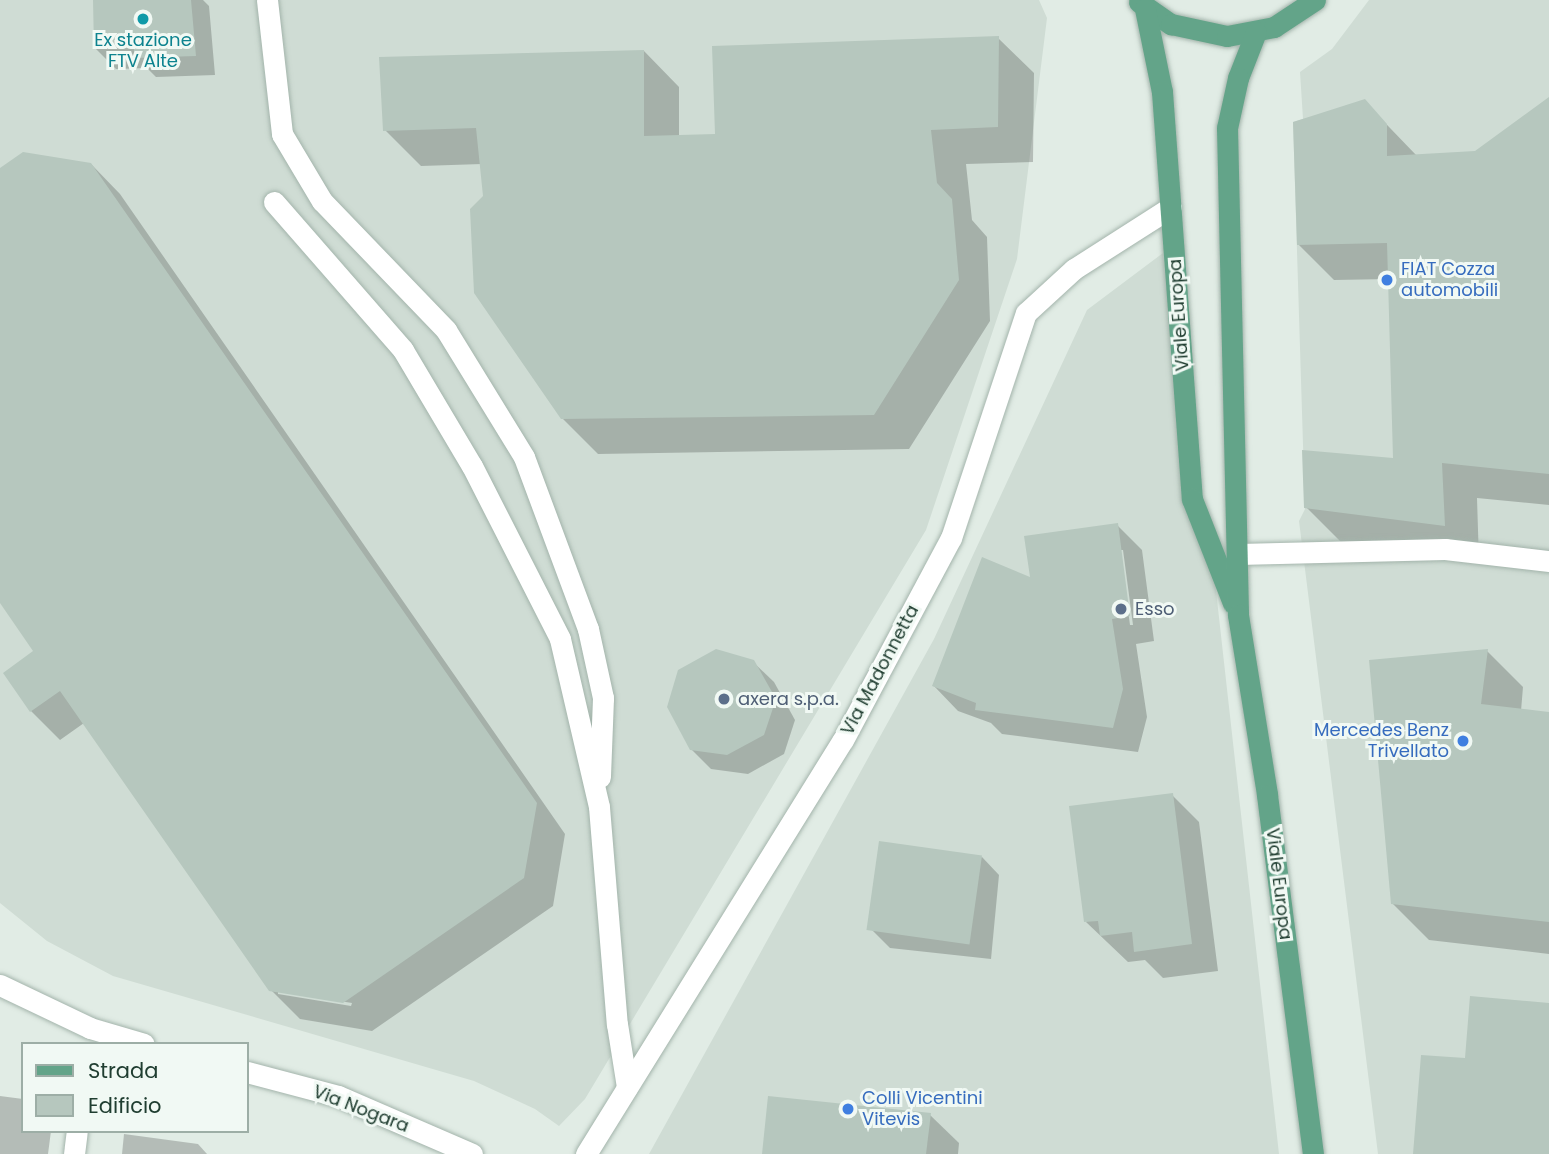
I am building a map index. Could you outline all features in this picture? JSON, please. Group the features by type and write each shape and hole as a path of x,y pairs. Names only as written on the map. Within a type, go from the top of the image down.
{"main road":[{"path":"1141,4 1198,33 1256,32 1291,18 1315,0"},
{"name":"Viale Europa","path":"1141,4 1162,92 1192,499 1238,615"},
{"name":"Viale Europa","path":"1256,32 1238,78 1227,128 1238,615 1268,794 1312,1154"}],"street":[{"path":"267,0 282,134 322,201 446,330 524,457 588,629 603,698 599,807 617,1024 627,1087"},
{"path":"274,202 403,350 472,466 560,639 599,807"},
{"name":"Via Madonnetta","path":"586,1154 843,740 951,538 1026,313 1074,269 1171,207"},
{"path":"1238,554 1445,549 1549,561"},
{"path":"0,985 89,1036 130,1042"},
{"name":"Via Nogara","path":"248,1072 338,1096 472,1154"},
{"path":"74,1154 77,1133"}],"shaded area":[{"path":"0,0 1039,0 1047,18 1017,259 926,530 585,1099 559,1126 535,1109 474,1081 113,976 47,941 0,903"},
{"path":"1369,0 1549,0 1549,1154 1378,1154 1299,521 1305,509 1293,122 1303,119 1300,72 1332,49"},
{"path":"1163,253 1188,494 1209,528 1279,1154 649,1154 934,639 1087,310"}],"building":[{"name":"Ex stazione FTV Alte","path":"93,0 191,0 196,56 134,58 134,48 94,49"},
{"path":"999,36 998,127 931,130 937,183 952,199 959,280 874,415 561,419 474,293 470,209 483,196 476,128 383,131 379,57 644,50 644,136 715,134 712,46"},
{"path":"1549,97 1549,474 1442,463 1445,526 1304,508 1302,450 1393,458 1387,243 1297,245 1293,122 1365,99 1387,124 1387,156 1475,151"},
{"path":"23,152 91,163 537,803 524,878 343,1003 269,991 60,691 30,712 3,673 33,651 0,603 0,168"},
{"path":"1118,523 1130,616 1112,619 1123,689 1113,728 975,710 976,703 932,686 982,557 1030,577 1024,536"},
{"path":"716,649 754,660 776,699 764,735 727,755 690,750 667,707 678,670"},
{"path":"1488,649 1481,704 1549,712 1549,922 1391,904 1369,660"},
{"path":"1173,793 1192,944 1134,952 1132,932 1100,936 1098,921 1084,922 1069,806"},
{"path":"879,841 982,855 969,945 866,930"},
{"path":"1470,996 1549,1003 1549,1154 1413,1154 1421,1055 1465,1058"},
{"path":"768,1096 931,1113 926,1154 762,1154"}],"place":[{"name":"Ex stazione FTV Alte","path":"143,19"},
{"name":"FIAT Cozza automobili","path":"1387,280"},
{"name":"Esso","path":"1121,609"},
{"name":"axera s.p.a.","path":"724,699"},
{"name":"Mercedes Benz Trivellato","path":"1463,741"},
{"name":"Colli Vicentini Vitevis","path":"848,1109"}]}
